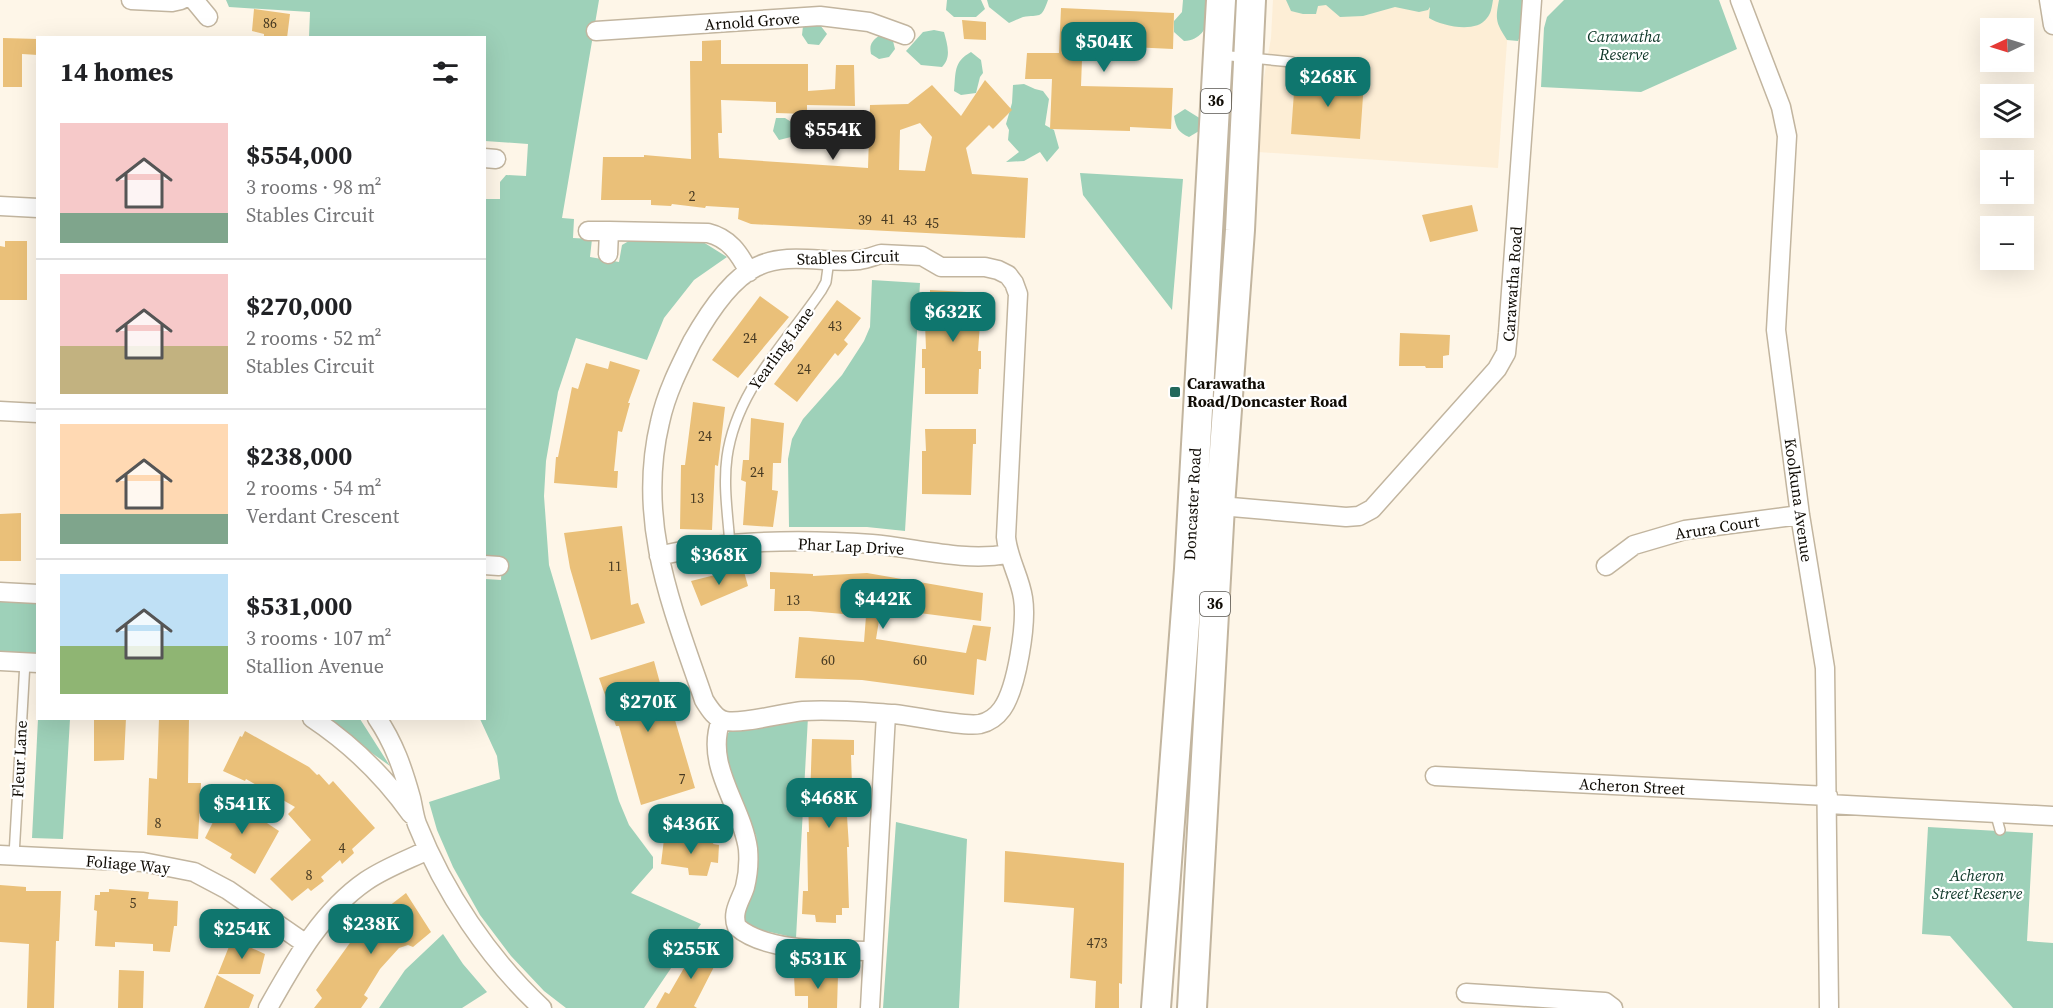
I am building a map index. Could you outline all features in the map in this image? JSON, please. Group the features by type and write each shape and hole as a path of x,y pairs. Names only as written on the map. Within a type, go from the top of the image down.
{"main road":[{"name":"Doncaster Road","path":"1156,1008 1192,504 1221,0"},
{"name":"Doncaster Road","path":"1192,1008 1220,506 1240,230 1251,0"},
{"path":"1192,504 1220,506"}],"street":[{"path":"131,0 172,2 181,0"},
{"path":"194,0 207,17"},
{"name":"Carawatha Road","path":"1220,506 1346,517 1359,516 1372,509 1497,369 1506,353 1507,343 1532,0"},
{"name":"Koolkuna Avenue","path":"1740,0 1780,107 1786,136 1776,330 1800,515 1825,668 1829,1008"},
{"path":"2049,0 2053,22"},
{"name":"Arnold Grove","path":"596,31 820,8 905,35"},
{"path":"0,206 36,208"},
{"path":"588,231 699,232 716,235 735,249 749,272"},
{"path":"608,254 609,231"},
{"name":"Stables Circuit","path":"881,254 922,256 941,267 985,267 1008,275 1014,283 1018,302 1006,537 1008,554 1024,601 1014,684 1002,709 995,717 974,724 832,710 779,714 728,722 721,720 704,700 658,556 651,499 655,445 660,421 680,366 699,329 725,294 749,272 755,267 773,261 860,260 881,254"},
{"path":"0,411 36,413"},
{"name":"Arura Court","path":"1606,566 1634,544 1685,530 1800,515"},
{"name":"Phar Lap Drive","path":"658,556 730,545 796,542 873,544 974,556 1008,554"},
{"path":"0,592 36,594"},
{"path":"0,661 31,663"},
{"path":"870,1008 886,714"},
{"path":"315,720 361,756 385,780 416,820"},
{"path":"378,720 397,754 416,820 428,850 478,934 514,980 542,1008"},
{"path":"721,720 716,732 717,757 723,780 744,833 748,857 746,880 735,914 737,927 750,935 779,944 872,951"},
{"name":"Acheron Street","path":"1435,776 1828,800 1998,821 2053,816"},
{"path":"267,1008 306,944 333,910 365,881 428,850"},
{"name":"Foliage Way","path":"7,855 143,862 194,872 228,890 306,944"},
{"path":"1466,993 1605,1002 1613,1008"}],"lane":[{"path":"1218,55 1292,62"},
{"name":"Yearling Lane","path":"730,545 725,475 732,434 752,387 821,291 826,282 829,260"},
{"name":"Fleur Lane","path":"7,855 31,663"}],"shaded area":[{"path":"1273,0 1510,0 1498,168 1258,152 1262,89 1271,38"}],"green space":[{"path":"226,0 599,0 562,218 574,219 573,238 592,239 590,257 619,262 622,245 634,238 703,242 727,257 694,280 664,318 647,360 576,338 558,392 546,461 544,496 549,565 619,801 629,825 653,857 653,868 631,893 701,924 644,1008 566,1008 544,991 511,956 480,915 453,867 437,830 429,802 500,779 497,756 480,720 486,720 486,579 501,580 502,559 486,558 486,199 500,199 500,182 506,175 526,176 528,144 486,141 486,36 309,36 310,12 229,7"},
{"path":"947,0 981,0 985,9 976,17 954,17 946,10"},
{"path":"987,0 1048,0 1044,11 1039,15 1023,17 1009,23 989,7"},
{"path":"1183,0 1207,0 1212,15 1205,29 1198,36 1184,41 1174,32 1174,21 1182,12"},
{"path":"1286,0 1493,0 1490,12 1482,23 1459,27 1442,24 1429,18 1430,7 1428,10 1419,12 1395,7 1363,16 1340,17 1326,5 1318,6 1316,14 1291,11"},
{"path":"1499,0 1535,0 1518,41 1507,40 1499,25 1497,17"},
{"name":"Carawatha Reserve","path":"1564,0 1719,0 1737,49 1641,92 1541,87 1544,28 1547,17"},
{"path":"813,16 827,34 819,45 808,44 802,35 803,26"},
{"path":"934,30 944,32 948,50 947,59 942,67 921,65 906,51 923,32"},
{"path":"880,35 892,37 895,49 889,57 879,59 871,54 870,48 873,41"},
{"path":"971,52 981,60 983,73 976,93 961,95 954,91 956,68 961,60"},
{"path":"1024,84 1043,91 1049,99 1045,125 1054,130 1059,148 1047,162 1040,152 1024,161 1006,162 1019,152 1008,140 1009,130 1006,124 1012,103 1013,85"},
{"path":"1185,109 1201,119 1199,131 1189,137 1178,129 1174,116"},
{"path":"776,118 785,118 793,123 795,136 779,140 773,131"},
{"path":"1080,173 1183,179 1172,310 1083,195"},
{"path":"872,280 920,283 905,531 867,527 789,527 788,459 792,439 803,419 842,375 864,341 870,327"},
{"path":"0,600 36,602 36,655 0,653"},
{"path":"808,717 796,938 752,928 743,921 757,874 756,835 749,827 738,804 721,741 730,731"},
{"path":"38,720 70,720 63,839 32,838"},
{"path":"325,720 361,720 390,766"},
{"path":"896,822 967,839 959,1008 883,1008"},
{"name":"Acheron Street Reserve","path":"1928,827 2033,833 2027,941 2053,943 2053,1008 2013,1008 1950,936 1922,934"},
{"path":"443,934 463,964 487,992 462,1008 379,1008 405,970"}],"building":[{"path":"1061,8 1174,13 1173,49 1109,46 1109,33 1083,32 1081,86 1173,88 1171,129 1130,127 1130,131 1050,129 1052,79 1025,79 1027,53 1059,53"},
{"path":"254,9 290,14 287,36 264,36 264,34 252,31"},
{"path":"962,20 986,22 986,40 964,39"},
{"path":"3,38 36,39 36,55 22,54 22,87 3,87"},
{"path":"721,40 721,64 808,64 808,91 835,89 836,65 854,65 855,106 807,105 807,114 776,113 776,102 721,100 722,133 718,133 719,158 868,168 870,105 908,104 932,85 961,116 985,80 1012,110 993,129 989,125 966,148 972,174 1028,178 1025,238 751,224 738,219 739,208 651,205 651,200 601,200 603,157 644,157 644,155 691,159 690,61 702,61 702,41","holes":["920,123 932,137 925,171 899,170 900,130"]},
{"path":"1295,78 1364,82 1360,139 1291,134"},
{"path":"1472,205 1478,231 1430,242 1422,215"},
{"path":"5,241 27,241 27,300 0,300 0,246 5,247"},
{"path":"930,290 985,293 985,310 981,310 978,351 981,351 981,369 979,369 978,394 925,394 922,349 926,349 925,324 930,324"},
{"path":"760,296 789,317 738,378 712,360"},
{"path":"837,300 861,318 844,340 848,344 838,356 835,353 797,402 774,384"},
{"path":"1400,333 1450,335 1449,355 1443,356 1443,368 1399,366"},
{"path":"610,361 640,370 628,403 630,403 622,432 618,431 614,471 618,471 617,488 554,483 556,457 558,457 572,387 578,389 586,363 608,369"},
{"path":"693,402 725,407 718,466 715,465 712,530 680,529 681,465 685,465"},
{"path":"751,418 784,423 781,463 773,463 772,490 778,491 773,527 743,525 746,482 741,480 743,460 749,460"},
{"path":"925,429 976,429 976,444 973,444 971,495 922,494 922,451 926,451"},
{"path":"21,513 21,561 0,561 0,514"},
{"path":"622,526 631,605 638,603 645,623 591,640 570,568 564,533"},
{"path":"743,568 748,586 701,606 691,581"},
{"path":"770,572 813,574 813,576 867,573 983,593 981,621 881,608 876,639 966,653 973,625 991,627 986,661 977,659 974,695 862,680 795,678 799,637 864,642 866,616 809,611 774,611 775,589 770,589"},
{"path":"654,661 663,694 667,693 695,788 641,805 619,726 616,726 599,678"},
{"path":"94,720 126,720 124,760 94,761"},
{"path":"159,720 189,720 188,783 201,783 198,839 147,835 149,778 157,779"},
{"path":"245,731 309,767 329,785 333,781 375,828 352,849 354,853 342,864 340,860 321,877 324,881 311,891 308,888 292,901 270,879 311,840 288,814 295,807 246,779 245,781 223,771 240,736 242,737"},
{"path":"812,739 854,740 854,755 851,755 853,816 847,816 849,908 842,908 842,915 836,915 836,923 816,922 815,915 802,914 803,891 808,891 807,832 809,832 808,800 810,800"},
{"path":"226,796 279,831 255,874 230,858 232,854 205,838"},
{"path":"693,837 715,838 713,844 719,845 718,863 711,862 707,876 689,875 688,868 661,864 664,839 693,842"},
{"path":"1005,851 1124,863 1122,984 1119,983 1119,1008 1095,1008 1096,981 1070,978 1074,908 1004,902"},
{"path":"0,885 26,887 26,891 61,891 59,941 56,941 54,1008 27,1008 29,944 0,942"},
{"path":"109,889 149,892 148,899 178,901 177,926 174,926 170,952 153,951 153,944 115,942 115,947 95,946 97,911 94,910 95,895 100,895 100,892 109,892"},
{"path":"406,893 431,932 413,947 408,945 399,948 380,969 364,995 368,998 361,1008 314,1008 322,998 316,990 352,940 371,920"},
{"path":"232,939 265,954 260,974 218,974"},
{"path":"699,942 720,955 694,1006 697,1008 656,1008 665,992 669,994"},
{"path":"119,970 144,971 143,1008 118,1008"},
{"path":"217,975 254,995 249,1008 204,1008"},
{"path":"794,975 838,975 837,1008 808,1008 808,996 795,996"}],"place":[{"name":"Carawatha Road/Doncaster Road","path":"1175,392"}]}
